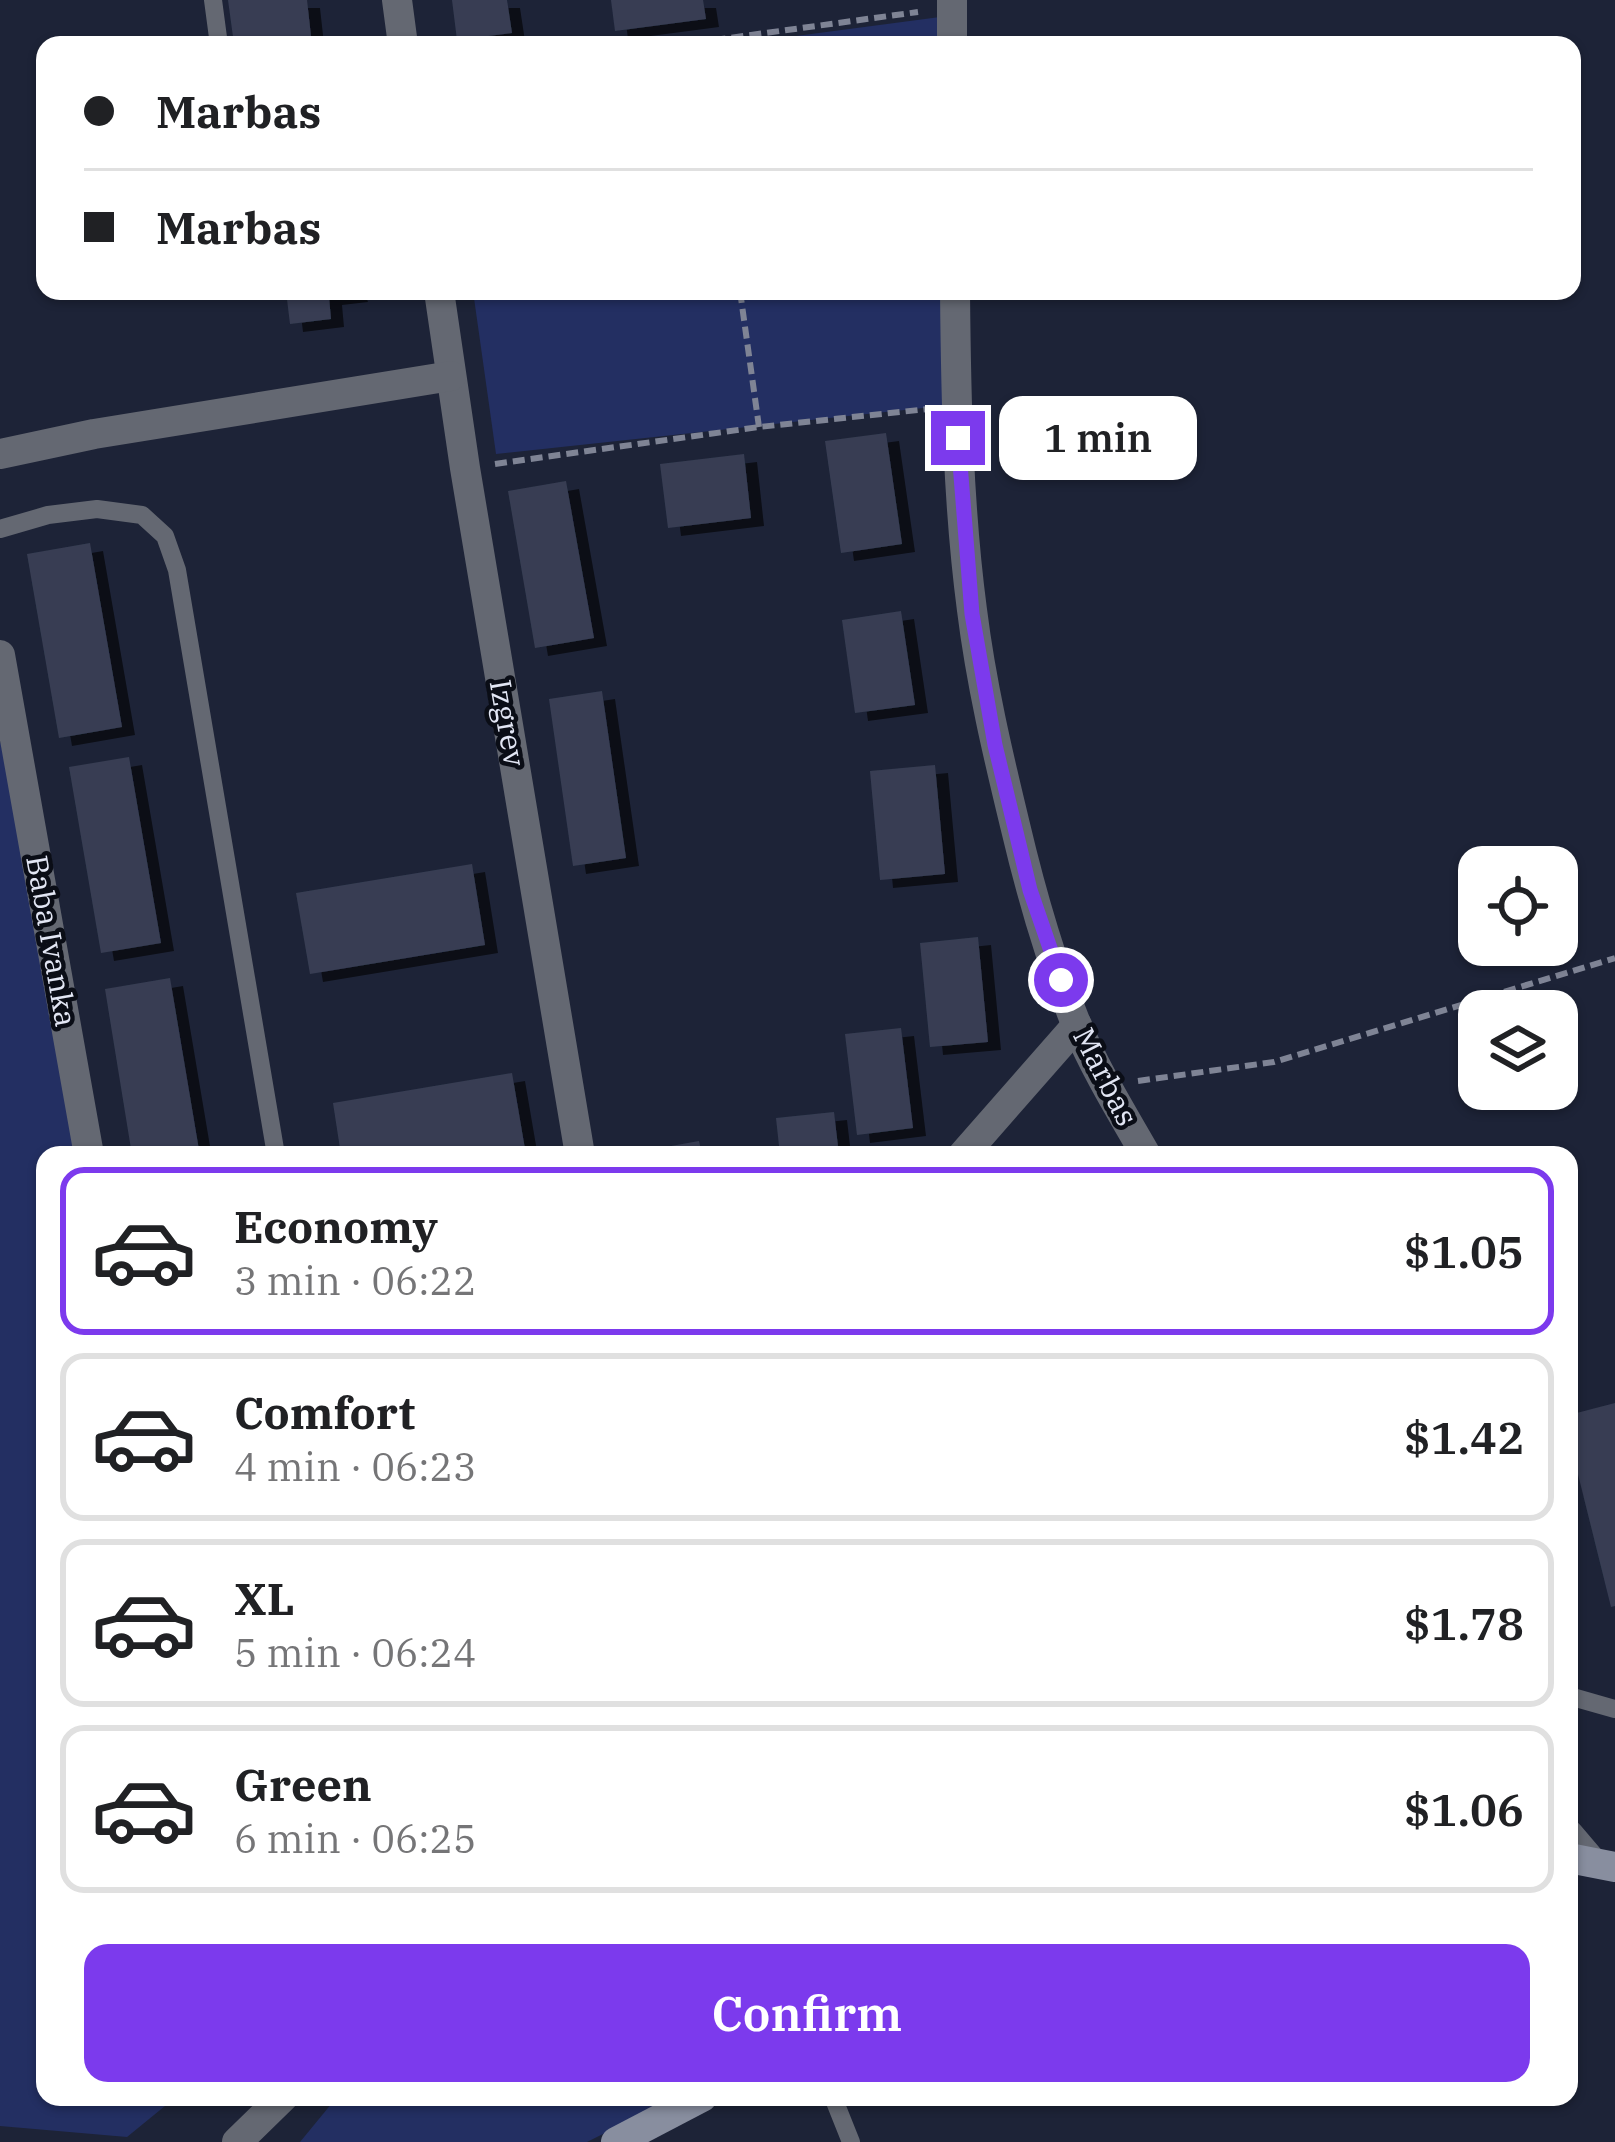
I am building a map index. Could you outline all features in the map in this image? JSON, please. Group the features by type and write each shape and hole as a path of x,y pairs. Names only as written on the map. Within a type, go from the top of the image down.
{"street":[{"path":"397,0 403,36"},
{"path":"952,4 952,36"},
{"name":"Izgrev","path":"440,300 578,1146"},
{"name":"Marbas","path":"955,300 961,503 972,614 995,745 1030,890 1077,1025 1141,1146"},
{"path":"0,454 94,434 451,376"},
{"name":"Baba Ivanka","path":"0,656 87,1146"},
{"path":"971,1146 1077,1025"},
{"path":"237,2142 275,2106"},
{"path":"616,2142 685,2106"}],"lane":[{"path":"213,0 218,36"},
{"path":"0,530 48,515 97,509 142,515 165,536 177,570 274,1146"},
{"path":"1578,1699 1615,1709"},
{"path":"837,2106 851,2142"}],"path":[{"path":"755,36 952,4"},
{"path":"741,300 759,427"},
{"path":"465,468 759,427 956,406"},
{"path":"1106,1085 1274,1062 1615,958"}],"shaded area":[{"path":"940,17 941,36 797,36"},
{"path":"474,300 948,300 951,405 496,454"},
{"path":"0,739 79,1146 36,1146 36,2106 165,2106 127,2137 0,2126"},
{"path":"330,2106 659,2106 587,2142 300,2142"}],"building":[{"path":"228,0 307,0 311,36 233,36"},
{"path":"452,0 507,0 512,33 456,36"},
{"path":"611,0 703,0 706,19 615,31"},
{"path":"287,300 329,300 331,319 290,324"},
{"path":"886,433 902,544 841,553 825,441"},
{"path":"744,454 751,518 668,528 660,464"},
{"path":"566,481 594,638 535,648 508,491"},
{"path":"90,543 122,727 59,738 27,554"},
{"path":"901,611 915,705 855,713 842,620"},
{"path":"602,691 626,858 573,866 549,699"},
{"path":"129,757 161,943 101,953 69,767"},
{"path":"935,765 945,874 880,880 870,771"},
{"path":"472,864 485,945 310,974 296,893"},
{"path":"978,937 988,1042 930,1047 920,943"},
{"path":"170,978 198,1146 131,1146 105,989"},
{"path":"901,1028 913,1128 857,1135 845,1034"},
{"path":"512,1073 524,1146 340,1146 333,1103"},
{"path":"834,1112 838,1146 779,1146 776,1118"},
{"path":"1615,1403 1615,1606 1611,1607 1578,1474 1578,1413"}],"route":[{"path":"958,438 972,614 995,745 1030,890 1061,980"}]}
